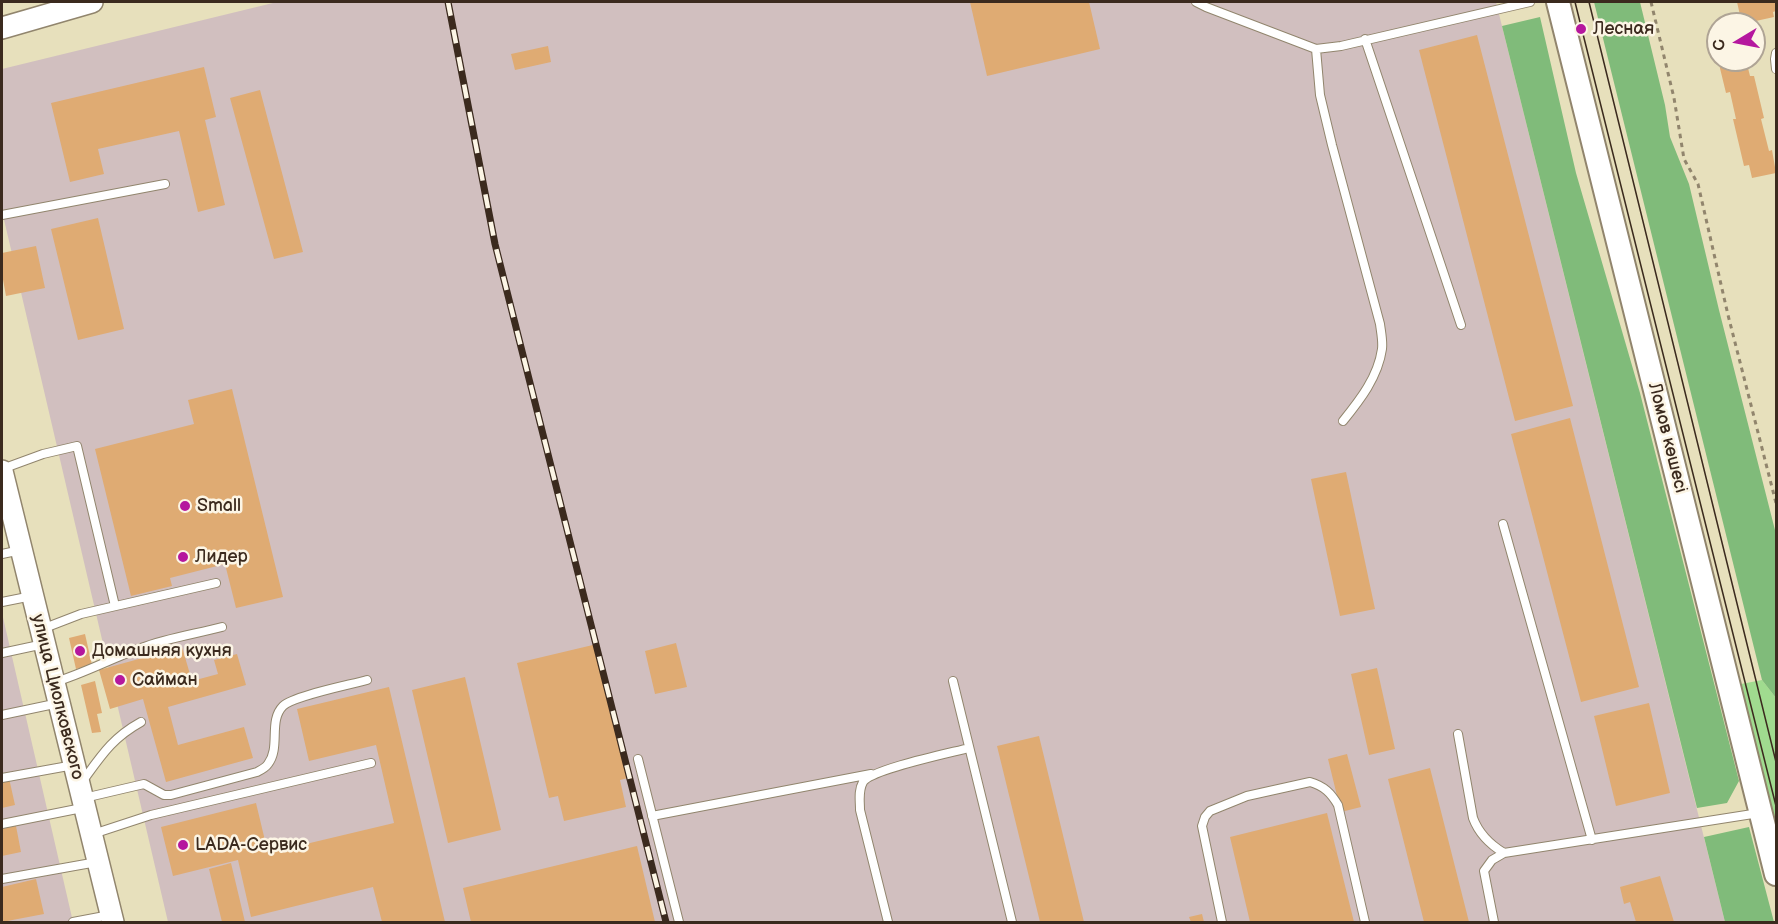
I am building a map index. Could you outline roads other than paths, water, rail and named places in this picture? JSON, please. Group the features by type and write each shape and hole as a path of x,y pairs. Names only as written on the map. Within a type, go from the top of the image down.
{"main road":[{"name":"Ломов көшесі","path":"1558,2 1776,874"}],"street":[{"path":"2,27 92,2"},
{"name":"улица Циолковского","path":"2,470 11,552 32,596 112,919"}],"lane":[{"path":"1196,2 1316,50 1530,2"},
{"path":"1365,39 1461,325"},
{"path":"1316,50 1320,95 1380,324 1382,347 1377,367 1364,394 1343,421"},
{"path":"1776,53 1776,69"},
{"path":"2,214 165,184"},
{"path":"2,470 43,454 77,446 116,606"},
{"path":"1503,524 1592,840"},
{"path":"2,653 43,637 81,614 216,583"},
{"path":"2,602 32,596"},
{"path":"54,682 77,675 145,646 222,627"},
{"path":"2,824 82,797 144,784 164,795 171,795 258,772 268,764 274,752 275,725 278,713 283,706 295,699 367,680"},
{"path":"953,681 1012,922"},
{"path":"2,715 59,703"},
{"path":"82,797 113,741 126,730 141,722"},
{"path":"1458,734 1473,818 1486,841 1504,853"},
{"path":"652,816 878,772 969,748"},
{"path":"638,759 679,922"},
{"path":"92,834 151,815 371,763"},
{"path":"2,778 74,765"},
{"path":"878,772 864,781 859,794 888,922"},
{"path":"1222,922 1202,825 1205,816 1210,811 1247,796 1310,782 1320,785 1331,794 1338,805 1365,922"},
{"path":"1494,922 1484,871 1491,860 1504,853 1760,813"},
{"path":"2,879 98,862"},
{"path":"73,922 112,919"}],"tram line":[{"path":"1575,2 1776,806"},
{"path":"1589,2 1776,762"}],"railway":[{"path":"448,2 495,244 666,922"}],"place":[{"name":"Лесная","path":"1581,29"},
{"name":"Small","path":"185,506"},
{"name":"Лидер","path":"183,557"},
{"name":"Домашняя кухня","path":"80,651"},
{"name":"Сайман","path":"120,680"},
{"name":"LADA-Сервис","path":"183,845"}]}
